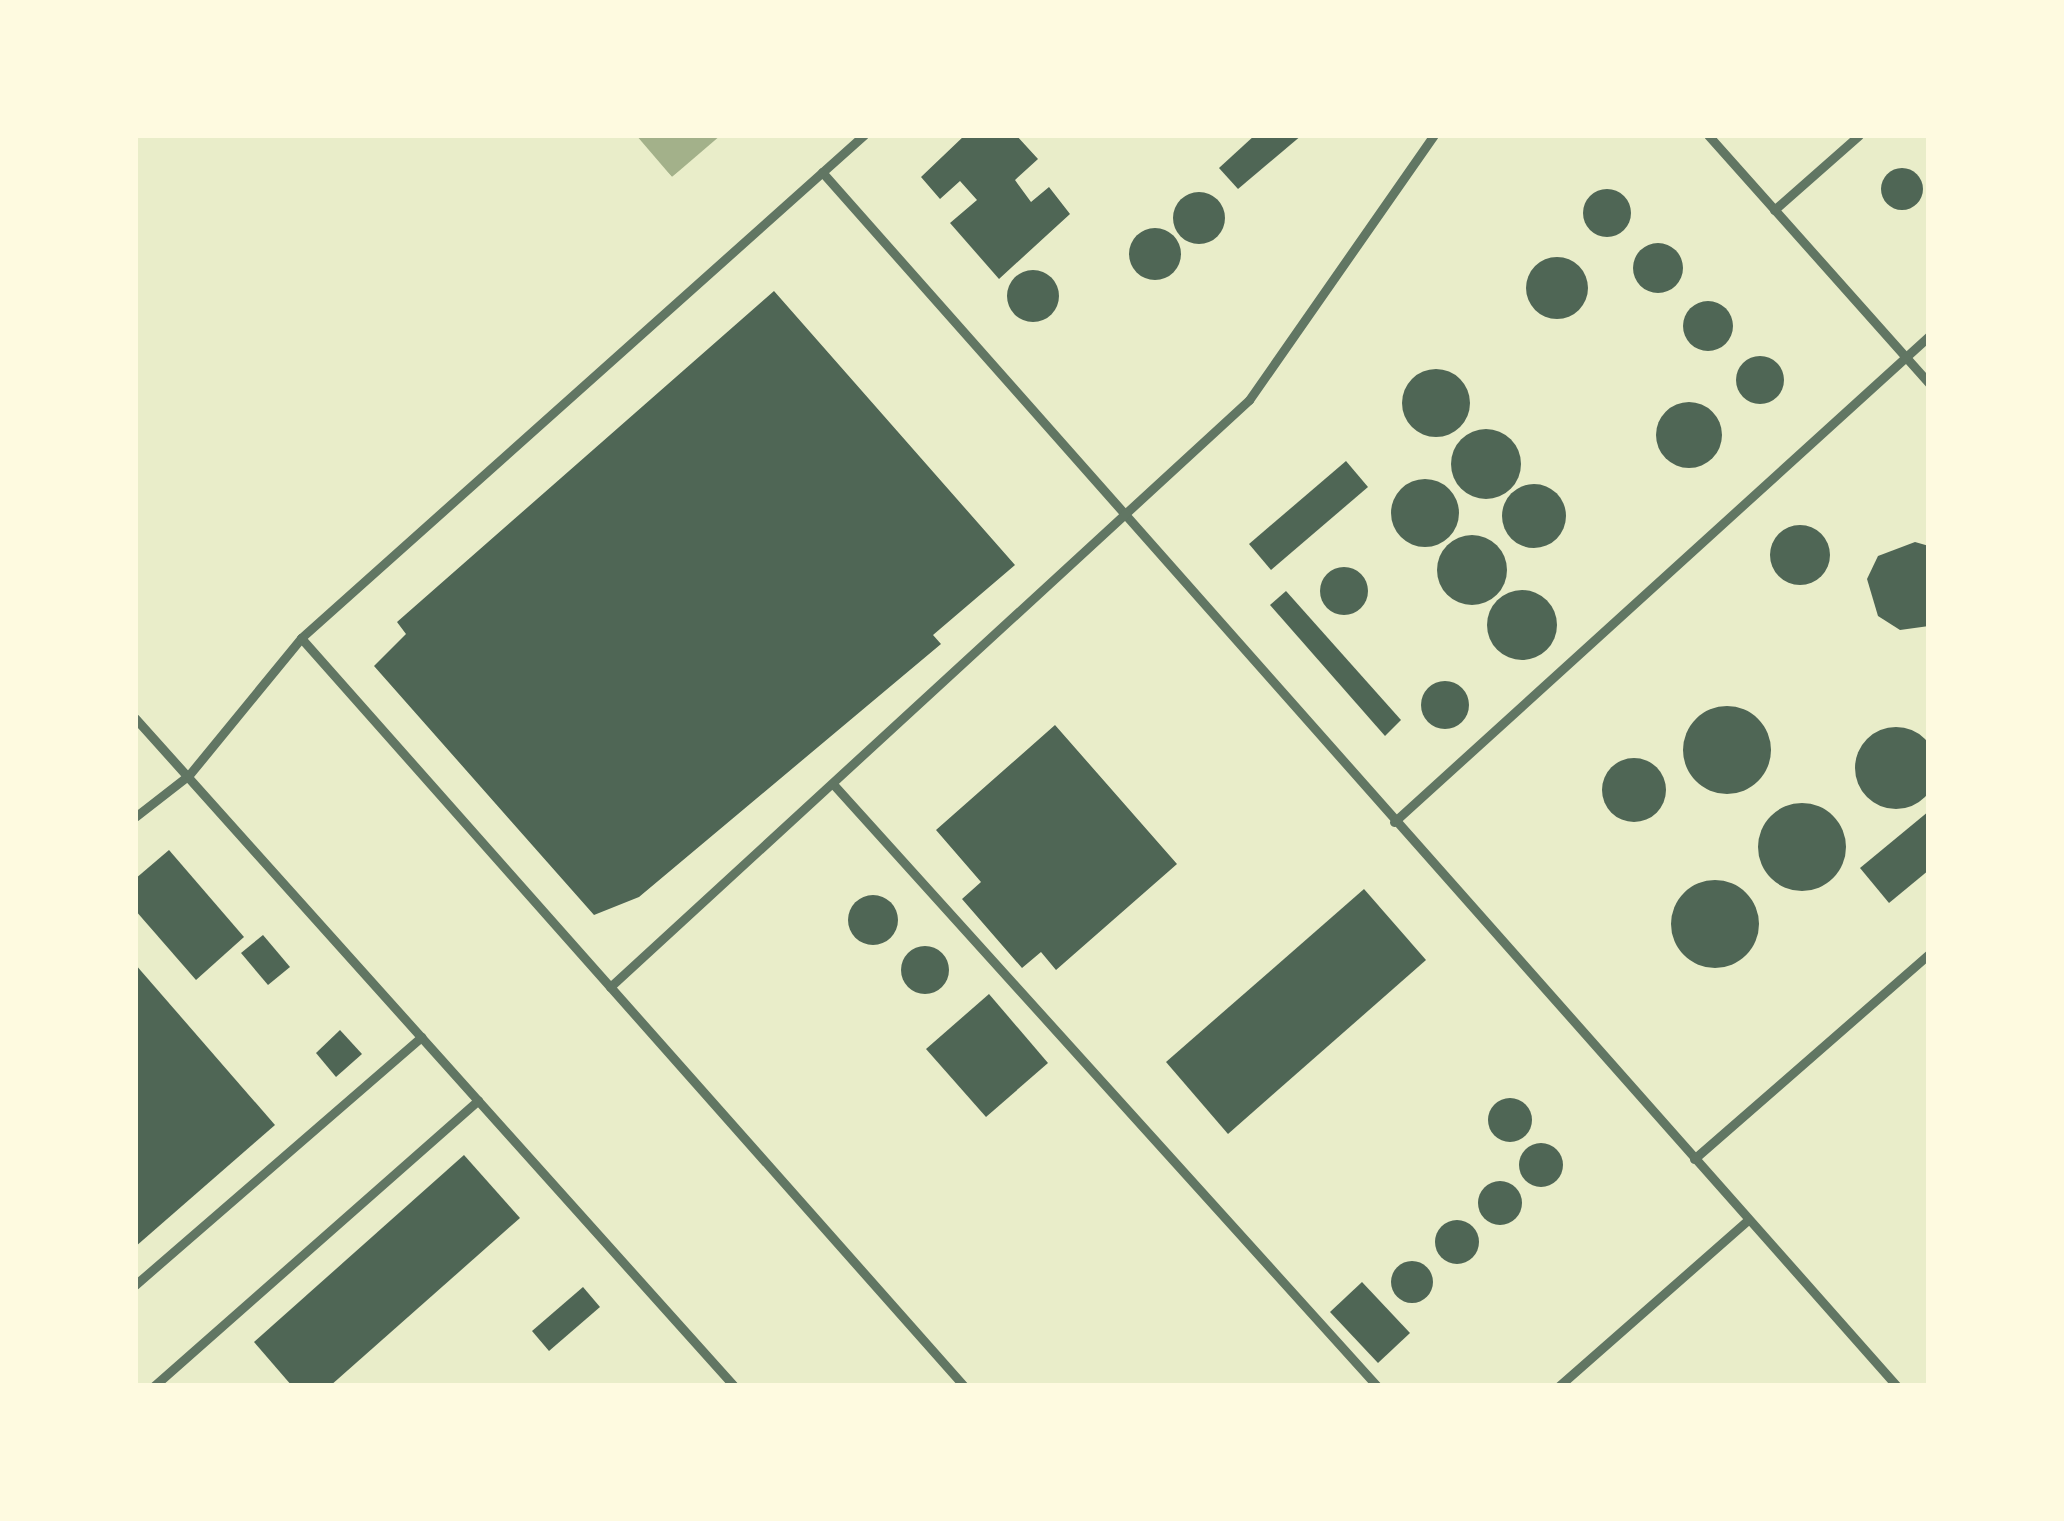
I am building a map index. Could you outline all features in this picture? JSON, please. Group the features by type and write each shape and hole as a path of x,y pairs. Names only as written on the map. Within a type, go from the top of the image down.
{"lane":[{"path":"135,817 189,775 301,638 864,135"},
{"path":"610,987 1249,400 1434,135"},
{"path":"1708,135 1929,383"},
{"path":"1774,210 1859,135"},
{"path":"822,172 1124,519 1897,1386"},
{"path":"1394,822 1929,336"},
{"path":"301,638 964,1386"},
{"path":"135,718 734,1386"},
{"path":"833,784 1377,1386"},
{"path":"1694,1159 1929,954"},
{"path":"135,1285 422,1037"},
{"path":"154,1386 478,1100"},
{"path":"1559,1386 1748,1220"},
{"path":"166,1376 175,1386"}],"shaded area":[{"path":"636,135 721,135 672,177"}],"pier":[{"path":"630,135 672,177 727,135 672,183"}],"building":[{"path":"965,135 1016,135 1038,159 1015,180 1031,202 1049,187 1070,214 999,279 950,223 977,200 960,181 940,199 921,177"},
{"path":"1255,135 1302,135 1238,189 1219,168"},
{"path":"1902,168 1917,174 1923,189 1917,204 1902,210 1887,204 1881,189 1887,174"},
{"path":"1607,189 1624,196 1631,213 1624,230 1607,237 1590,230 1583,213 1590,196"},
{"path":"1199,192 1217,200 1225,218 1217,236 1199,244 1181,236 1173,218 1181,200"},
{"path":"1155,228 1173,236 1181,254 1173,272 1155,280 1137,272 1129,254 1137,236"},
{"path":"1658,243 1676,250 1683,268 1676,286 1658,293 1640,286 1633,268 1640,250"},
{"path":"1557,257 1579,266 1588,288 1579,310 1557,319 1535,310 1526,288 1535,266"},
{"path":"1033,270 1051,278 1059,296 1051,314 1033,322 1015,314 1007,296 1015,278"},
{"path":"774,291 1015,565 933,635 941,644 639,897 594,915 374,666 406,634 397,622"},
{"path":"1708,301 1726,308 1733,326 1726,344 1708,351 1690,344 1683,326 1690,308"},
{"path":"1760,356 1777,363 1784,380 1777,397 1760,404 1743,397 1736,380 1743,363"},
{"path":"1436,369 1460,379 1470,403 1460,427 1436,437 1412,427 1402,403 1412,379"},
{"path":"1689,402 1712,412 1722,435 1712,458 1689,468 1666,458 1656,435 1666,412"},
{"path":"1486,429 1511,439 1521,464 1511,489 1486,499 1461,489 1451,464 1461,439"},
{"path":"1346,461 1368,487 1271,570 1249,544"},
{"path":"1425,479 1449,489 1459,513 1449,537 1425,547 1401,537 1391,513 1401,489"},
{"path":"1534,484 1557,493 1566,516 1557,539 1534,548 1511,539 1502,516 1511,493"},
{"path":"1800,525 1821,534 1830,555 1821,576 1800,585 1779,576 1770,555 1779,534"},
{"path":"1472,535 1497,545 1507,570 1497,595 1472,605 1447,595 1437,570 1447,545"},
{"path":"1915,542 1929,546 1929,626 1900,630 1878,616 1867,579 1878,556"},
{"path":"1344,567 1361,574 1368,591 1361,608 1344,615 1327,608 1320,591 1327,574"},
{"path":"1522,590 1547,600 1557,625 1547,650 1522,660 1497,650 1487,625 1497,600"},
{"path":"1286,591 1401,720 1385,736 1270,605"},
{"path":"1445,681 1462,688 1469,705 1462,722 1445,729 1428,722 1421,705 1428,688"},
{"path":"1727,706 1744,709 1758,719 1768,733 1768,767 1758,781 1744,791 1727,794 1710,791 1696,781 1686,767 1683,750 1686,733 1696,719 1710,709"},
{"path":"1055,725 1177,864 1056,970 1041,952 1022,968 962,899 981,882 936,830"},
{"path":"1896,727 1925,739 1937,768 1925,797 1896,809 1867,797 1855,768 1867,739"},
{"path":"1634,758 1657,767 1666,790 1657,813 1634,822 1611,813 1602,790 1611,767"},
{"path":"1802,803 1819,806 1833,816 1843,830 1843,864 1833,878 1819,888 1802,891 1785,888 1771,878 1761,864 1758,847 1761,830 1771,816 1785,806"},
{"path":"1929,811 1929,870 1889,903 1860,868"},
{"path":"169,850 244,937 196,980 135,910 135,879"},
{"path":"1715,880 1732,883 1746,893 1756,907 1756,941 1746,955 1732,965 1715,968 1698,965 1684,955 1674,941 1671,924 1674,907 1684,893 1698,883"},
{"path":"1364,889 1426,960 1228,1134 1166,1062"},
{"path":"863,896 883,896 897,910 897,930 883,944 863,944 849,930 849,910"},
{"path":"263,935 290,967 268,985 241,953"},
{"path":"925,946 942,953 949,970 942,987 925,994 908,987 901,970 908,953"},
{"path":"135,964 275,1125 135,1247"},
{"path":"989,994 1048,1063 986,1117 926,1049"},
{"path":"340,1030 362,1054 336,1077 316,1053"},
{"path":"1510,1098 1526,1104 1532,1120 1526,1136 1510,1142 1494,1136 1488,1120 1494,1104"},
{"path":"1541,1143 1557,1149 1563,1165 1557,1181 1541,1187 1525,1181 1519,1165 1525,1149"},
{"path":"464,1155 520,1218 330,1386 292,1386 254,1342"},
{"path":"1500,1181 1516,1187 1522,1203 1516,1219 1500,1225 1484,1219 1478,1203 1484,1187"},
{"path":"1457,1220 1472,1227 1479,1242 1472,1257 1457,1264 1442,1257 1435,1242 1442,1227"},
{"path":"1412,1261 1427,1267 1433,1282 1427,1297 1412,1303 1397,1297 1391,1282 1397,1267"},
{"path":"1362,1282 1410,1333 1378,1363 1330,1312"},
{"path":"583,1287 600,1307 549,1351 532,1331"}]}
